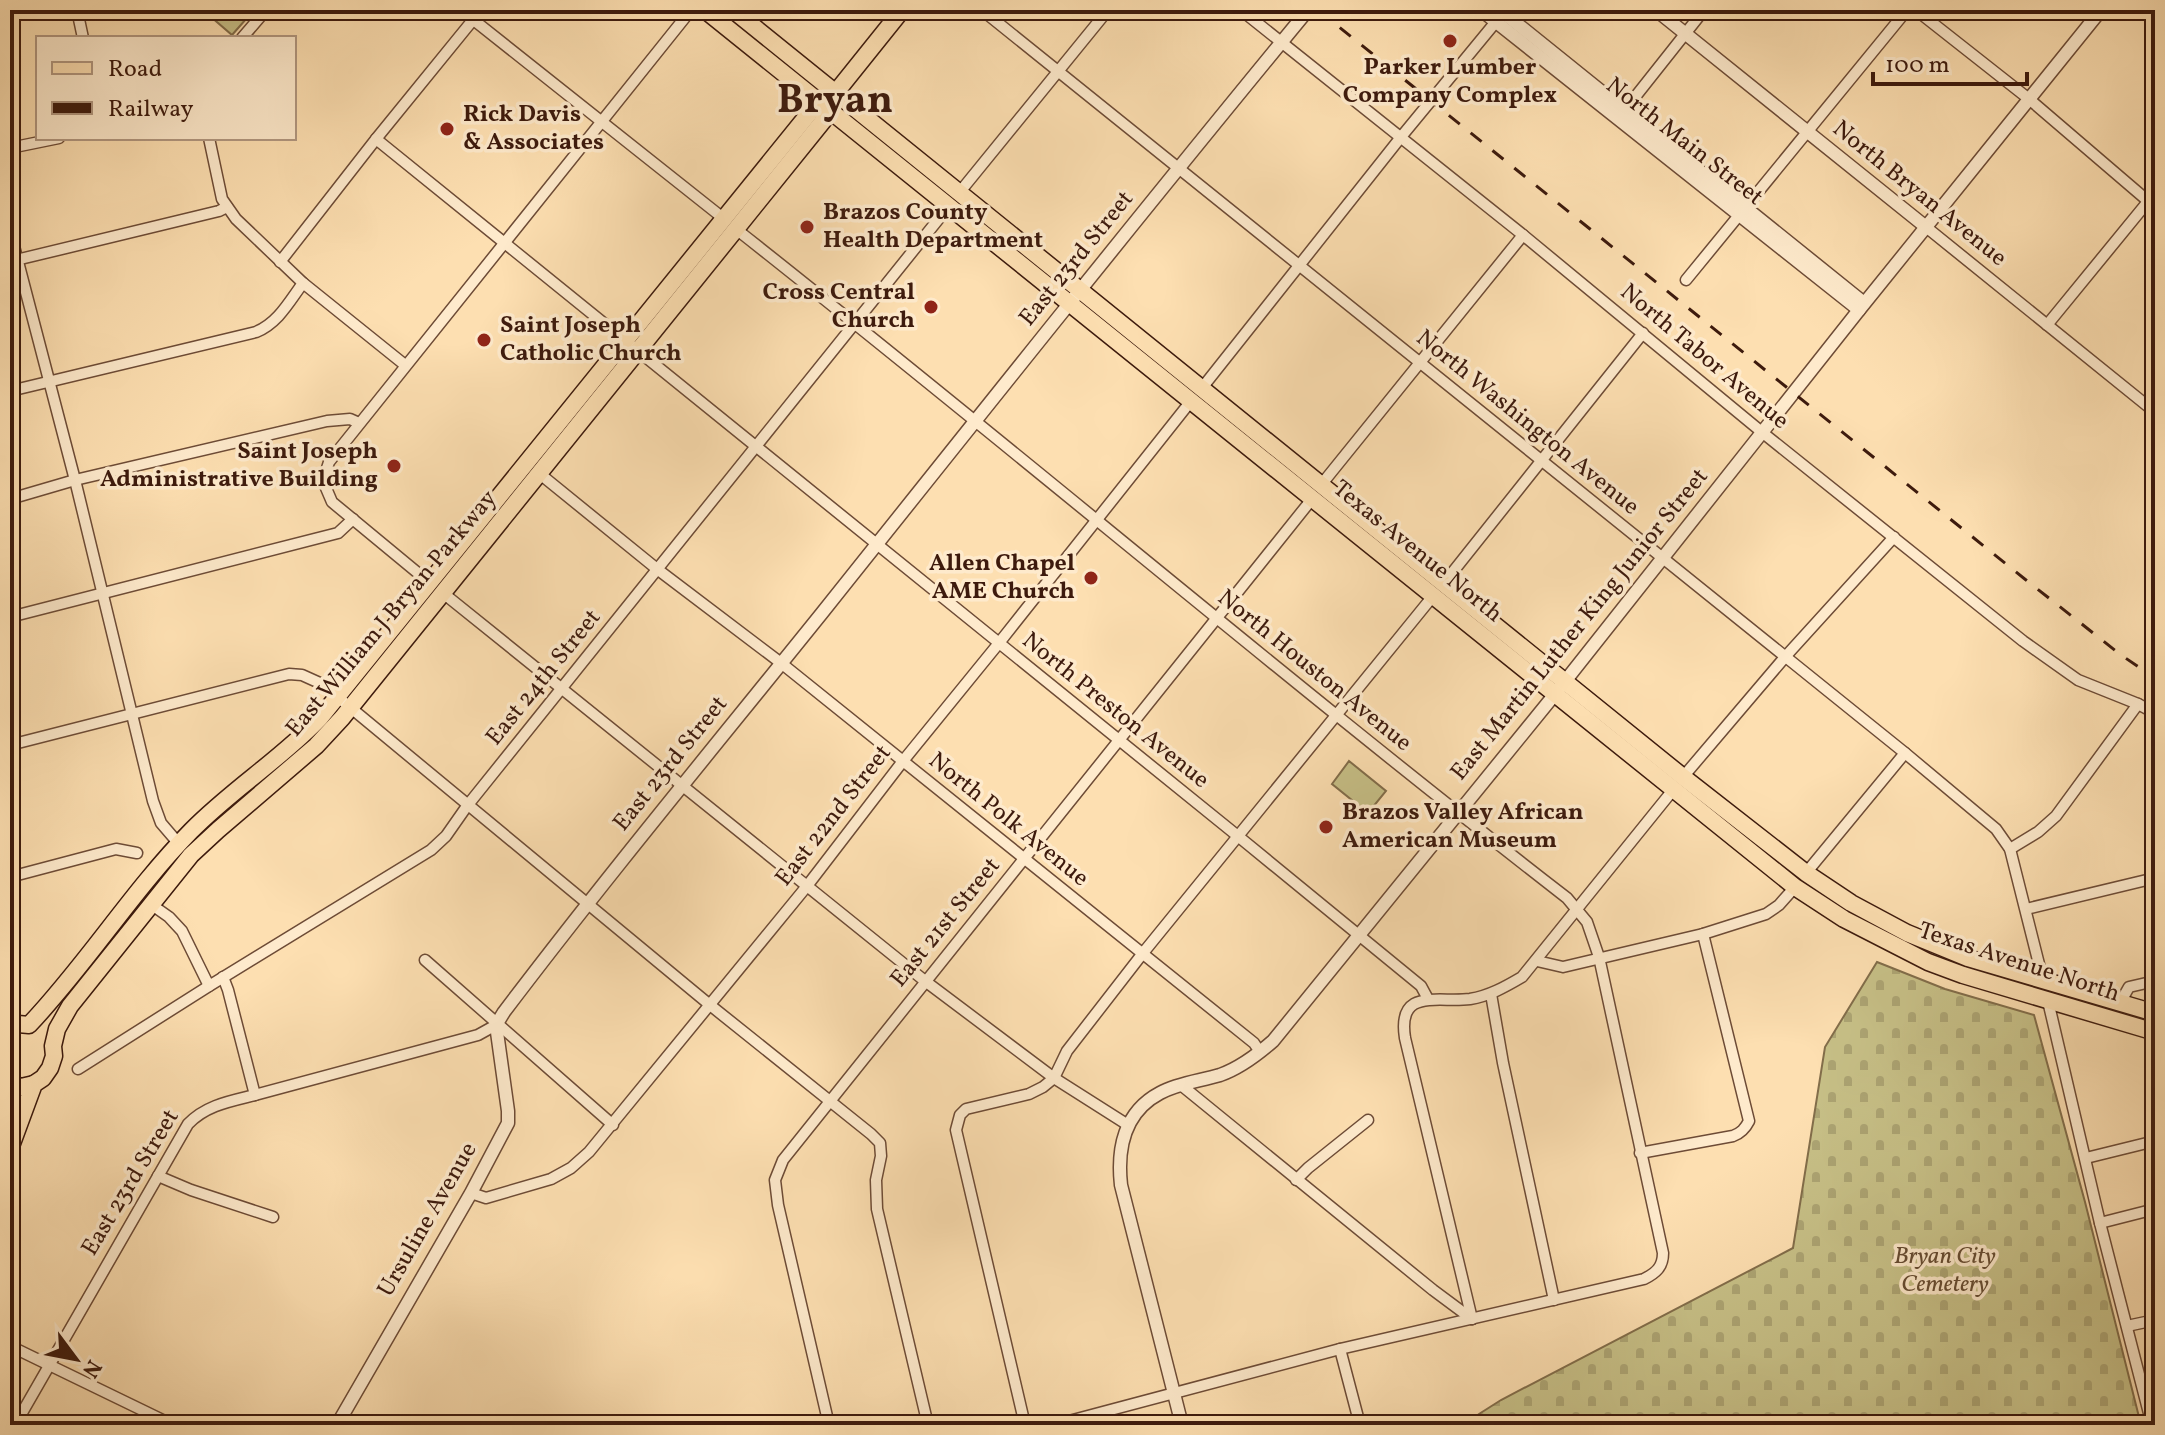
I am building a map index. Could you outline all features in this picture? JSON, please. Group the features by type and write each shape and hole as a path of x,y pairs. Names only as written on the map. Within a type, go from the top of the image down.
{"main road":[{"name":"Texas Avenue North","path":"705,10 830,100 1075,296 1560,687 1678,784 1795,887 1844,919 1891,944 1963,975 2155,1032"},
{"name":"Texas Avenue North","path":"733,10 830,100"},
{"name":"East William J Bryan Parkway","path":"10,1149 34,1084 43,1078 52,1064 57,1029 70,1006 202,844 309,753 344,703 730,224 811,111 830,100 902,10"},
{"name":"East William J Bryan Parkway","path":"436,588 540,474 632,345"},
{"name":"East William J Bryan Parkway","path":"29,1025 204,818 344,703"},
{"name":"Texas Avenue North","path":"1678,784 1851,903 1907,933 1968,958 2155,1013"},
{"path":"1891,944 1905,942 1962,965 2019,982 2043,980"},
{"path":"2048,1001 2064,995 2155,1022"},
{"path":"10,1026 29,1025 46,1035 53,1046"},
{"path":"10,1083 21,1087 34,1084"}],"street":[{"path":"77,10 83,36"},
{"path":"244,36 266,10"},
{"name":"North Houston Avenue","path":"461,10 856,324 1578,910 1592,934 1599,957 1663,1261 1659,1269 1644,1279 1554,1300"},
{"path":"280,262 481,10"},
{"path":"691,10 359,423 329,462 323,481 332,502 925,981 1054,1078 1128,1125"},
{"name":"North Washington Avenue","path":"982,10 1996,829 2010,849 2043,980"},
{"name":"East 24th Street","path":"78,1069 431,850 446,836 1108,10"},
{"name":"North Tabor Avenue","path":"1241,10 1523,235 1763,433 2058,667 2094,688 2155,713"},
{"name":"East 23rd Street","path":"15,1425 196,1115 224,1102 478,1035 496,1025 587,903 682,784 1308,10"},
{"name":"North Main Street","path":"1481,10 1501,14 1862,306"},
{"name":"North Bryan Avenue","path":"1656,10 2155,412"},
{"path":"1622,114 1704,10"},
{"path":"1686,280 1907,10"},
{"path":"1916,10 2153,200 2047,325"},
{"name":"East Martin Luther King Junior Street","path":"1182,1425 1121,1185 1118,1162 1128,1125 1158,1094 1241,1066 1273,1041 2101,10"},
{"name":"East 22nd Street","path":"471,1193 486,1198 551,1179 571,1168 613,1125 1501,14"},
{"name":"North Preston Avenue","path":"376,139 1360,935 1421,986 1428,999"},
{"path":"10,148 49,140"},
{"path":"209,140 222,199 236,219 303,283 405,365"},
{"path":"13,260 227,207"},
{"path":"10,231 13,260 50,382 153,801 161,823 179,844"},
{"name":"East 21st Street","path":"829,1425 778,1205 775,1180 783,1160 1523,235"},
{"path":"10,391 256,332 276,320 303,283"},
{"path":"1025,1425 956,1130 957,1122 966,1109 1029,1094 1054,1078 1067,1051 1143,953 1643,333"},
{"path":"10,499 75,480 327,421 350,419 359,423"},
{"name":"North Polk Avenue","path":"540,474 1143,953 1254,1043 1260,1052"},
{"path":"10,617 338,533 353,519"},
{"path":"1472,1319 1403,1026 1408,1009 1428,999 1470,999 1491,994 1522,977 1785,657 1894,537"},
{"path":"10,745 289,674 302,675 322,684 880,1143 875,1191 877,1209 928,1425"},
{"path":"2010,849 2038,832 2056,816 2138,704"},
{"path":"1806,873 1905,753"},
{"path":"10,877 116,849 137,853"},
{"path":"2026,909 2155,878"},
{"path":"1537,961 1563,967 1703,934 1766,914 1795,887"},
{"path":"152,905 182,931 209,986"},
{"path":"1640,1153 1733,1136 1740,1133 1749,1121 1703,934"},
{"path":"425,960 613,1125"},
{"path":"223,977 255,1095"},
{"path":"2120,1003 2129,987 2155,981"},
{"path":"1054,1425 1340,1349 1554,1300 1491,994"},
{"path":"2048,1001 2152,1425"},
{"name":"Ursuline Avenue","path":"337,1425 508,1123 496,1025"},
{"path":"1181,1085 1472,1319"},
{"path":"1296,1180 1368,1120"},
{"path":"2086,1158 2155,1141"},
{"path":"158,1176 273,1217"},
{"path":"2100,1223 2155,1209"},
{"path":"2127,1326 2155,1320"},
{"path":"10,1346 173,1425"},
{"path":"1340,1349 1360,1425"}],"green space":[{"path":"203,10 254,10 232,35"},
{"path":"1349,761 1386,791 1368,813 1332,784"},
{"name":"Bryan City Cemetery","path":"1877,962 1945,989 2034,1015 2141,1425 1466,1425 1501,1400 1793,1248 1825,1047"}],"railway":[{"path":"1318,10 2026,580 2155,678"}],"place":[{"name":"Parker Lumber Company Complex","path":"1450,41"},
{"name":"Rick Davis & Associates","path":"447,129"},
{"name":"Brazos County Health Department","path":"807,227"},
{"name":"Cross Central Church","path":"931,307"},
{"name":"Saint Joseph Catholic Church","path":"484,340"},
{"name":"Saint Joseph Administrative Building","path":"394,466"},
{"name":"Allen Chapel AME Church","path":"1091,578"},
{"name":"Brazos Valley African American Museum","path":"1326,827"}],"district":[{"name":"Bryan","path":"835,102"}]}
